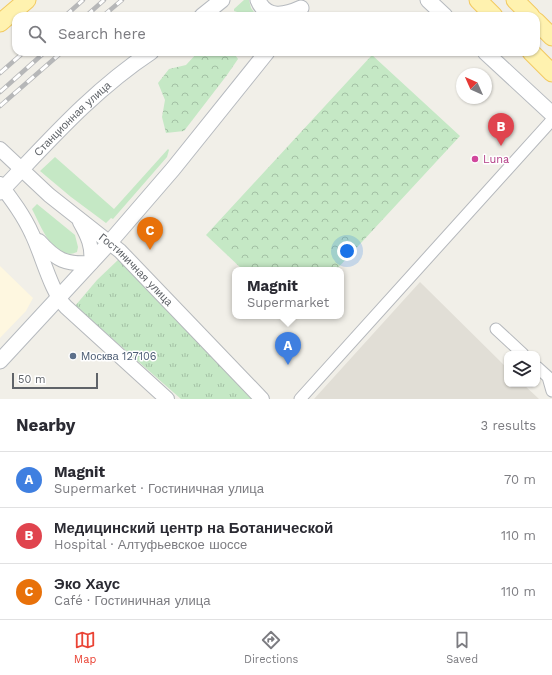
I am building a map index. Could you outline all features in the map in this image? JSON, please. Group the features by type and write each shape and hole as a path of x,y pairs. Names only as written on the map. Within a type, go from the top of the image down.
{"main road":[{"path":"13,12 27,0"},
{"path":"207,12 222,0"},
{"path":"258,0 264,9 268,12"},
{"path":"428,0 441,12"},
{"path":"478,0 490,12"},
{"path":"515,0 527,12"},
{"path":"291,12 301,8"},
{"path":"0,23 12,13"},
{"path":"540,25 552,37"},
{"name":"Станционная улица","path":"1,188 22,170 91,98 116,77 145,56"},
{"path":"0,361 110,242 173,169 264,56"},
{"path":"489,56 552,114"},
{"path":"535,56 552,73"}],"street":[{"path":"248,76 257,56"},
{"path":"300,399 552,120"},
{"name":"Гостиничная улица","path":"0,149 49,195 110,242 262,399"},
{"path":"1,188 19,210 32,234 58,298 167,399"},
{"path":"32,234 49,252 60,260 72,264 91,263 91,246 87,234 78,218"},
{"path":"496,329 520,351"},
{"path":"540,370 548,377 552,391"}],"shaded area":[{"path":"0,266 33,298 26,311 0,338"},
{"path":"420,282 504,365 504,387 526,387 539,399 314,399"}],"green space":[{"path":"244,0 249,0 251,8 254,12 237,12 234,11 234,9"},
{"path":"194,56 236,56 238,59 184,131 166,133 162,117 165,100 158,83 169,69 186,65"},
{"path":"371,56 373,56 460,136 339,267 240,267 206,235"},
{"path":"168,149 167,157 113,219 111,218 106,223 71,197 40,171 55,157 114,209"},
{"path":"37,204 75,235 78,247 77,252 69,254 61,252 49,240 32,209"},
{"path":"119,259 254,399 181,399 75,306 97,280"}],"railway":[{"path":"70,12 83,0"},
{"path":"90,12 104,0"},
{"path":"108,12 122,0"},
{"path":"0,73 19,56"},
{"path":"0,92 40,56"},
{"path":"0,106 57,56"}],"place":[{"name":"Медицинский центр на Ботанической","path":"501,146"},
{"name":"Luna","path":"475,159"},
{"name":"Эко Хаус","path":"150,250"},
{"name":"Москва 127106","path":"73,356"},
{"name":"Magnit","path":"288,365"}]}
